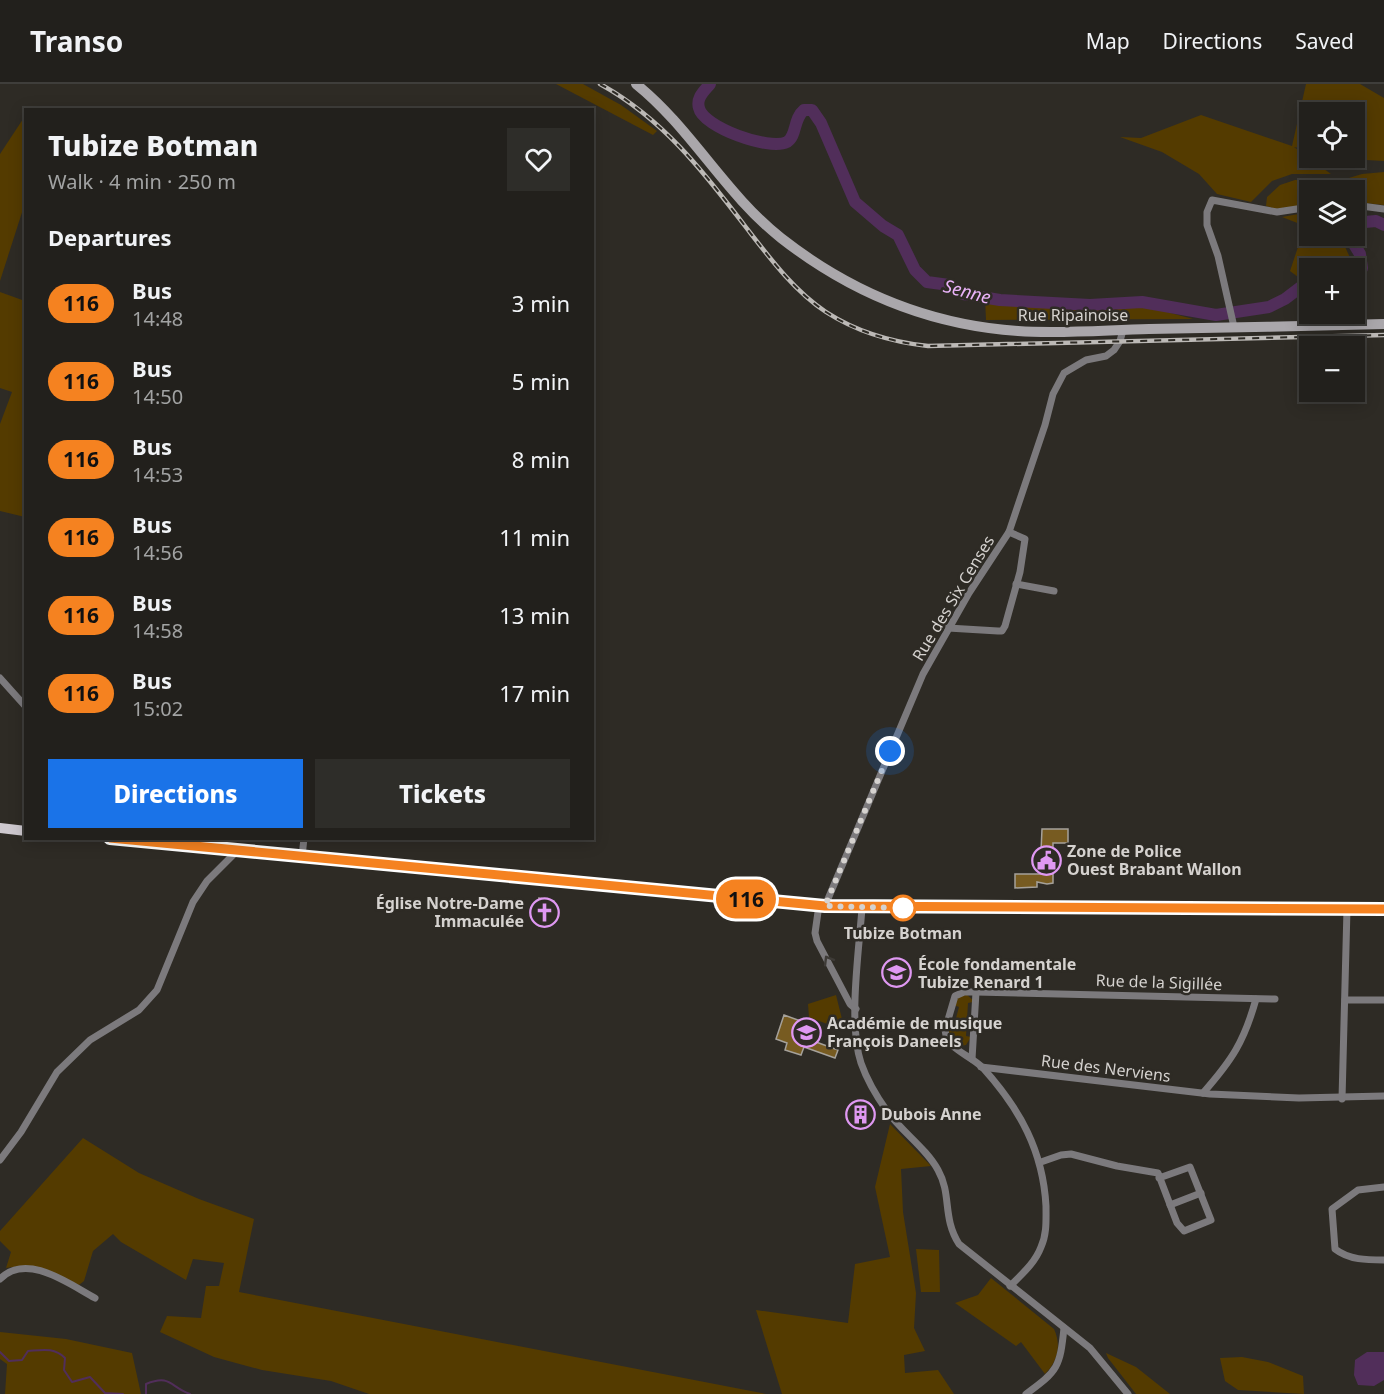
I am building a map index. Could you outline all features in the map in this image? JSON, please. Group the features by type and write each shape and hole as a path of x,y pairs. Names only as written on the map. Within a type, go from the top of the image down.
{"main road":[{"path":"0,828 24,831"},
{"path":"129,840 822,906 1384,909"}],"street":[{"name":"Rue Ripainoise","path":"636,84 676,122 760,220 807,258 861,290 921,314 989,328 1020,331 1123,330 1233,323 1384,324"},
{"path":"1233,323 1218,256 1207,225 1207,212 1212,200 1277,212 1299,209"},
{"path":"1365,206 1384,208"},
{"name":"Rue des Six Censes","path":"856,1010 850,1004 817,941 815,933 822,906 923,674 948,628 1009,532 1053,394 1064,374 1086,360 1106,356 1114,350 1123,330"},
{"path":"948,628 1002,631 1016,584 1025,539 1009,532"},
{"path":"1016,584 1054,591"},
{"path":"0,678 24,705"},
{"path":"302,857 304,840"},
{"path":"0,1160 21,1132 57,1072 90,1040 139,1010 157,990 193,903 207,880 237,851"},
{"path":"862,908 856,1010 856,1037 861,1062 871,1085 888,1113 937,1167 944,1181 948,1223 952,1233 969,1254 1098,1356 1128,1394"},
{"path":"1342,1099 1347,909"},
{"name":"Rue de la Sigillée","path":"972,1059 950,1044 945,1034 954,996 960,992 1275,999"},
{"path":"976,992 972,1059 1016,1110 1041,1162 1045,1200 1045,1236 1035,1258 1010,1286"},
{"path":"1203,1093 1227,1066 1239,1047 1248,1029 1256,999"},
{"path":"1345,1000 1384,1000"},
{"name":"Rue des Nerviens","path":"981,1067 1227,1095 1342,1099 1384,1096"},
{"path":"1041,1162 1071,1154 1117,1166 1158,1173 1179,1228 1184,1231 1211,1220 1190,1167 1160,1178"},
{"path":"1384,1187 1358,1190 1332,1209 1335,1249 1341,1254 1364,1260 1384,1260"},
{"path":"1170,1205 1201,1193"},
{"path":"0,1279 10,1270 23,1268 49,1274 95,1298"},
{"path":"1026,1394 1056,1369 1062,1355 1064,1328"}],"shaded area":[{"path":"556,84 583,84 621,105 657,131 653,135"},
{"path":"1306,84 1360,84 1384,98 1384,161 1365,160 1365,102 1302,102"},
{"path":"1201,115 1292,146 1299,115 1299,148 1294,147 1299,151 1299,168 1323,168 1331,174 1292,174 1272,181 1251,202 1217,194 1199,174 1162,152 1120,137 1141,138"},
{"path":"24,118 24,206 0,281 0,154"},
{"path":"1384,172 1384,205 1365,203 1365,180 1342,180 1362,174"},
{"path":"1299,180 1299,206 1276,209 1266,206 1267,197 1280,185"},
{"path":"1299,214 1299,224 1282,217"},
{"path":"1299,244 1299,246 1345,246 1350,258 1299,258 1299,276 1290,271"},
{"path":"0,292 24,301 24,517 0,511 0,424 12,392 0,388"},
{"path":"985,298 1141,305 1193,319 986,320"},
{"path":"836,995 845,1031 809,1017 808,1004"},
{"path":"967,995 973,1000 968,1003 966,1036 971,1037 966,1045 960,1046 950,1039 948,1029 950,1021 955,1022 959,1007 954,1005 959,996"},
{"path":"890,1124 931,1166 901,1169 903,1212 916,1293 914,1328 925,1351 904,1355 905,1373 938,1370 954,1394 782,1394 756,1310 848,1323 855,1264 890,1257 875,1187"},
{"path":"83,1138 139,1173 199,1199 254,1219 239,1292 766,1394 369,1394 331,1381 262,1370 214,1357 160,1332 167,1316 201,1318 206,1286 219,1286 224,1263 193,1259 186,1280 121,1242 113,1234 93,1251 84,1281 79,1285 36,1267 6,1268 11,1252 0,1241 0,1231"},
{"path":"916,1249 939,1250 940,1292 921,1292"},
{"path":"991,1278 1054,1329 1058,1342 1057,1353 1053,1364 1045,1374 1021,1342 1016,1346 955,1303 978,1295"},
{"path":"0,1332 66,1339 132,1353 141,1394 5,1394 7,1364 0,1359"},
{"path":"1367,1352 1384,1352 1384,1380 1374,1386 1358,1385 1354,1375 1355,1360"},
{"path":"1106,1353 1136,1367 1170,1394 1136,1394"},
{"path":"1242,1357 1268,1362 1303,1376 1304,1394 1238,1390 1225,1381 1220,1358"}],"building":[{"name":"Zone de Police Ouest Brabant Wallon","path":"1042,829 1068,829 1068,843 1053,843 1053,883 1037,882 1037,887 1015,888 1015,874 1040,874"},
{"name":"Église Notre-Dame Immaculée","path":"539,898 554,901 552,919 537,918"},
{"path":"784,1015 809,1024 805,1038 838,1050 835,1058 804,1047 801,1055 785,1050 787,1043 776,1039"}],"waterway":[{"name":"Senne","path":"710,84 699,101 699,108 703,115 712,123 752,140 778,144 787,142 804,110 812,110 821,123 855,202 883,226 898,235 915,270 927,282 949,285 963,294 1000,300 1090,305 1142,302 1216,315 1269,307 1299,288"},
{"name":"Senne","path":"1365,222 1376,221 1384,225"},
{"name":"Senne","path":"1355,246 1361,258"},
{"path":"0,1352 9,1361 22,1360 28,1351 57,1352 65,1358 64,1370 72,1382 90,1377 105,1393 123,1394"},
{"path":"146,1394 146,1384 161,1380 190,1394"}],"railway":[{"path":"600,84 643,113 680,147 713,185 772,261 803,294 838,319 875,335 928,346 1384,335"}],"bus line":[{"name":"116","path":"131,840 825,906 862,908 1384,909"}],"place":[{"name":"Zone de Police Ouest Brabant Wallon","path":"1046,860"},
{"name":"Tubize Botman","path":"903,908"},
{"name":"Église Notre-Dame Immaculée","path":"545,912"},
{"name":"École fondamentale Tubize Renard 1","path":"897,973"},
{"name":"Académie de musique François Daneels","path":"806,1032"},
{"name":"Dubois Anne","path":"860,1114"}],"route":[{"path":"890,751 825,906 906,908 903,908"}]}
